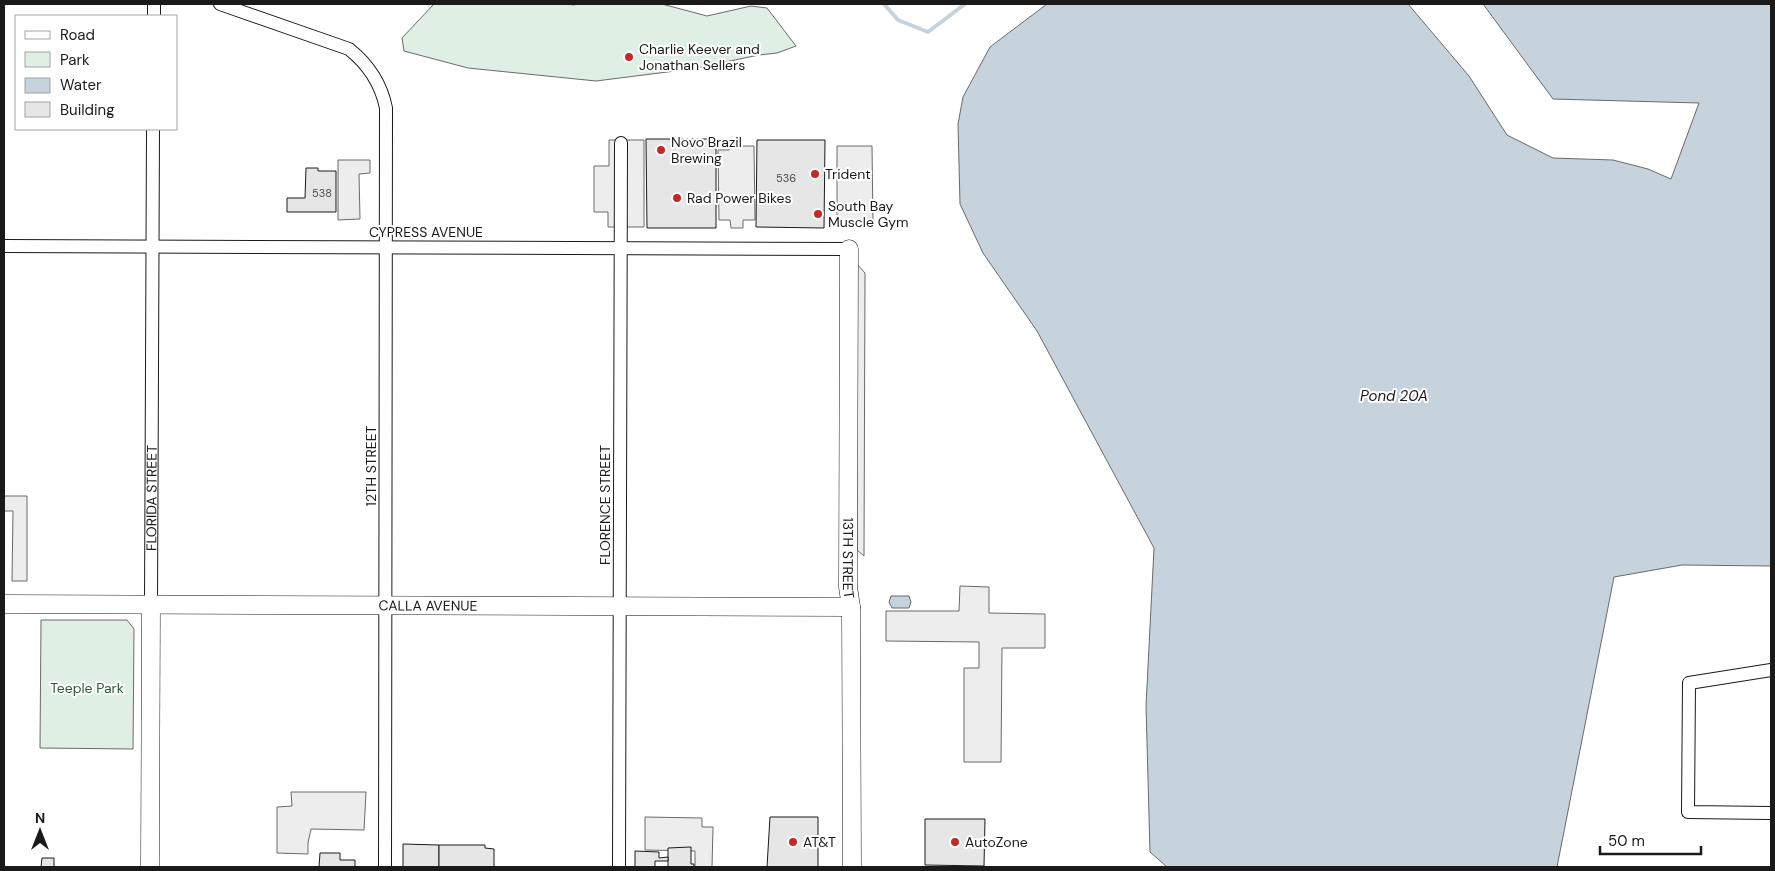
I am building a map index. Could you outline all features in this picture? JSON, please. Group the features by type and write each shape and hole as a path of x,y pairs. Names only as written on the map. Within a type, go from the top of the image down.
{"street":[{"name":"12TH STREET","path":"220,4 349,49 369,68 379,84 386,108 385,867"},
{"name":"FLORIDA STREET","path":"150,867 153,130"},
{"name":"FLORENCE STREET","path":"619,867 620,142"},
{"name":"CYPRESS AVENUE","path":"4,246 849,249"},
{"name":"13TH STREET","path":"849,249 848,587 851,607 852,867"},
{"name":"CALLA AVENUE","path":"4,604 851,607"},
{"path":"1771,670 1689,683 1688,812 1771,813"}],"green space":[{"path":"434,4 662,4 707,16 751,6 767,8 796,46 777,53 691,69 596,81 468,68 404,51 402,38"},
{"name":"Teeple Park","path":"41,620 127,620 134,629 133,749 40,748"}],"shaded area":[{"path":"609,140 644,140 644,227 608,227 608,212 594,212 594,166 609,166"},
{"path":"729,146 754,146 755,220 743,220 743,228 731,228 730,220 719,220 718,150 729,150"},
{"path":"837,146 872,146 873,225 837,225"},
{"path":"338,160 370,160 370,173 359,174 360,219 338,220"},
{"path":"856,263 865,273 864,556 857,550"},
{"path":"4,496 27,496 27,581 12,581 13,511 4,511"},
{"path":"960,586 989,587 989,613 1045,614 1045,648 1002,648 1001,762 964,762 964,668 979,668 979,642 886,641 886,611 959,611"},
{"path":"291,792 366,792 364,830 311,829 308,854 277,853 277,807 292,806"},
{"path":"645,817 702,818 702,827 713,827 712,867 695,867 695,851 645,850"}],"water":[{"name":"Pond 20A","path":"1047,4 1408,4 1469,76 1507,135 1553,158 1613,160 1648,169 1671,179 1699,103 1553,99 1483,4 1771,4 1771,566 1682,565 1614,577 1557,867 1167,867 1150,852 1146,706 1154,548 1037,331 983,253 960,204 958,124 963,97 990,47"},
{"path":"891,596 909,596 911,602 909,608 892,608 889,602"}],"building":[{"path":"646,139 716,139 716,228 647,228"},
{"path":"757,140 825,140 824,228 756,227"},
{"path":"306,168 318,168 318,171 336,171 336,212 287,212 287,198 305,198"},
{"name":"AT&T","path":"770,817 818,817 818,867 767,867"},
{"name":"AutoZone","path":"925,819 985,819 984,866 925,865"},
{"path":"403,844 439,845 439,867 403,867"},
{"path":"439,845 485,845 485,848 494,849 494,867 439,867"},
{"path":"691,847 691,864 694,864 694,867 668,867 668,848"},
{"path":"635,851 659,852 659,858 668,857 668,861 655,861 655,867 635,867"},
{"path":"320,853 340,853 340,860 355,860 355,867 319,867"},
{"path":"42,858 54,858 54,867 41,867"}],"waterway":[{"path":"884,4 898,20 928,32 965,4"}],"place":[{"name":"Charlie Keever and Jonathan Sellers","path":"629,57"},
{"name":"Novo Brazil Brewing","path":"661,150"},
{"name":"Trident","path":"815,174"},
{"name":"Rad Power Bikes","path":"677,198"},
{"name":"South Bay Muscle Gym","path":"818,214"},
{"name":"AT&T","path":"793,842"},
{"name":"AutoZone","path":"955,842"}]}
